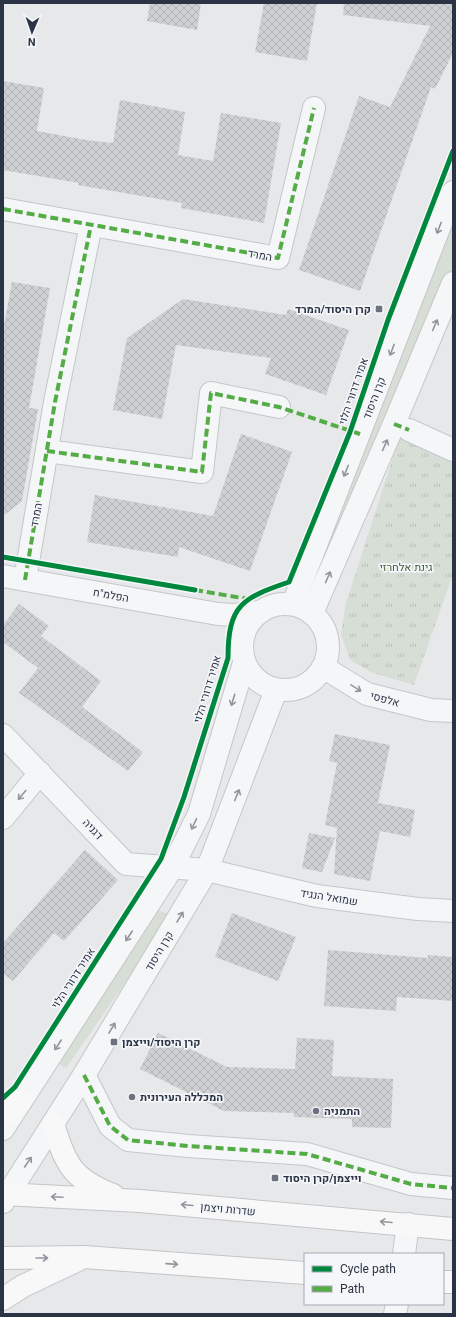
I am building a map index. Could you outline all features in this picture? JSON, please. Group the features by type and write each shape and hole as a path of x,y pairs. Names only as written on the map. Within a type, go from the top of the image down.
{"main road":[{"path":"3,1116 21,1101"},
{"path":"53,1124 62,1151 76,1174 100,1190 115,1196 140,1201"},
{"name":"שדרות ויצמן","path":"4,1197 140,1201 453,1228"},
{"path":"3,1258 84,1257 304,1273"},
{"path":"3,1299 23,1286 84,1257"}],"street":[{"name":"המרד","path":"3,209 278,258 314,108"},
{"name":"קרן היסוד","path":"302,609 453,192"},
{"name":"המרד","path":"25,580 47,451 91,225"},
{"path":"302,609 394,424 453,283"},
{"path":"47,451 202,472 211,393 278,407"},
{"path":"409,430 453,450"},
{"name":"הפלמ\"ח","path":"3,576 218,614 234,616 258,612"},
{"path":"3,1129 172,868 199,814 243,655 243,635 249,623 258,612 269,606 281,603 302,609 320,622 328,644 327,656 323,667 315,678 304,686 290,690 276,690 262,684 252,675 243,655"},
{"name":"הפלמ\"ח","path":"218,614 232,623 243,655"},
{"name":"אלפסי","path":"323,667 367,694 431,710 453,711"},
{"name":"קרן היסוד","path":"4,1197 84,1075 207,870 276,690"},
{"name":"דגניה","path":"3,735 126,864 207,870"},
{"path":"3,818 40,773"},
{"name":"שמואל הנגיד","path":"207,870 316,896 418,909 453,911"},
{"path":"84,1075 110,1126 128,1140 188,1146 306,1154 410,1184 453,1188"},
{"path":"404,1253 408,1224"}],"green space":[{"path":"453,205 453,271 314,600 304,597"},
{"name":"גינת אלחרזי","path":"400,436 453,457 453,574 414,685 373,673 350,660 341,634 346,603"},
{"path":"155,909 168,914 151,945 66,1068 55,1062"}],"building":[{"path":"150,3 201,3 197,30 147,21"},
{"path":"264,3 317,3 307,61 255,52"},
{"path":"344,3 453,3 453,53 435,89 431,87 360,291 299,270 359,96 390,107 430,26 343,15"},
{"path":"3,81 44,88 37,131 86,140 113,143 120,100 185,112 178,155 213,161 221,113 281,123 264,223 181,208 182,203 3,170"},
{"path":"12,282 50,288 29,408 38,409 22,501 3,516 3,331"},
{"path":"183,299 286,315 288,309 349,330 326,395 265,374 271,358 176,345 162,419 113,410 127,338"},
{"path":"241,434 292,452 250,571 179,547 178,557 87,542 95,495 213,516"},
{"path":"19,604 49,626 41,636 101,681 82,707 143,752 128,771 19,693 38,668 3,642 3,625"},
{"path":"335,734 390,745 378,803 415,810 410,837 380,831 370,881 334,874 337,828 325,825 337,763 329,761"},
{"path":"309,833 335,838 322,872 302,868"},
{"path":"85,850 118,880 64,941 54,933 13,981 3,973 3,943"},
{"path":"232,913 296,937 278,981 215,957"},
{"path":"328,950 428,958 428,955 453,957 453,1001 397,997 396,1011 324,1006"},
{"path":"158,1033 227,1067 295,1069 297,1038 334,1040 332,1076 393,1079 391,1128 352,1127 352,1119 294,1117 294,1113 224,1111 140,1069"}],"marked path":[{"path":"3,209 278,258 314,108"},
{"path":"25,580 55,402 91,225"},
{"path":"47,451 202,472 211,393 279,407 360,434"},
{"path":"394,424 409,430"},
{"path":"195,590 248,599"},
{"path":"84,1075 110,1126 128,1140 188,1146 307,1154 411,1184 453,1188"}],"cycle path":[{"name":"אמיר דרורי הלוי","path":"3,1098 15,1087 161,859 184,797 228,658 231,626 235,615 241,606 249,599 260,593 289,582 350,432 388,320 453,151"},
{"path":"3,557 195,590"}],"place":[{"name":"קרן היסוד/המרד","path":"379,309"},
{"name":"קרן היסוד/וייצמן","path":"114,1042"},
{"name":"המכללה העירונית","path":"132,1097"},
{"name":"התמניה","path":"316,1111"},
{"name":"וייצמן/קרן היסוד","path":"275,1178"}]}
